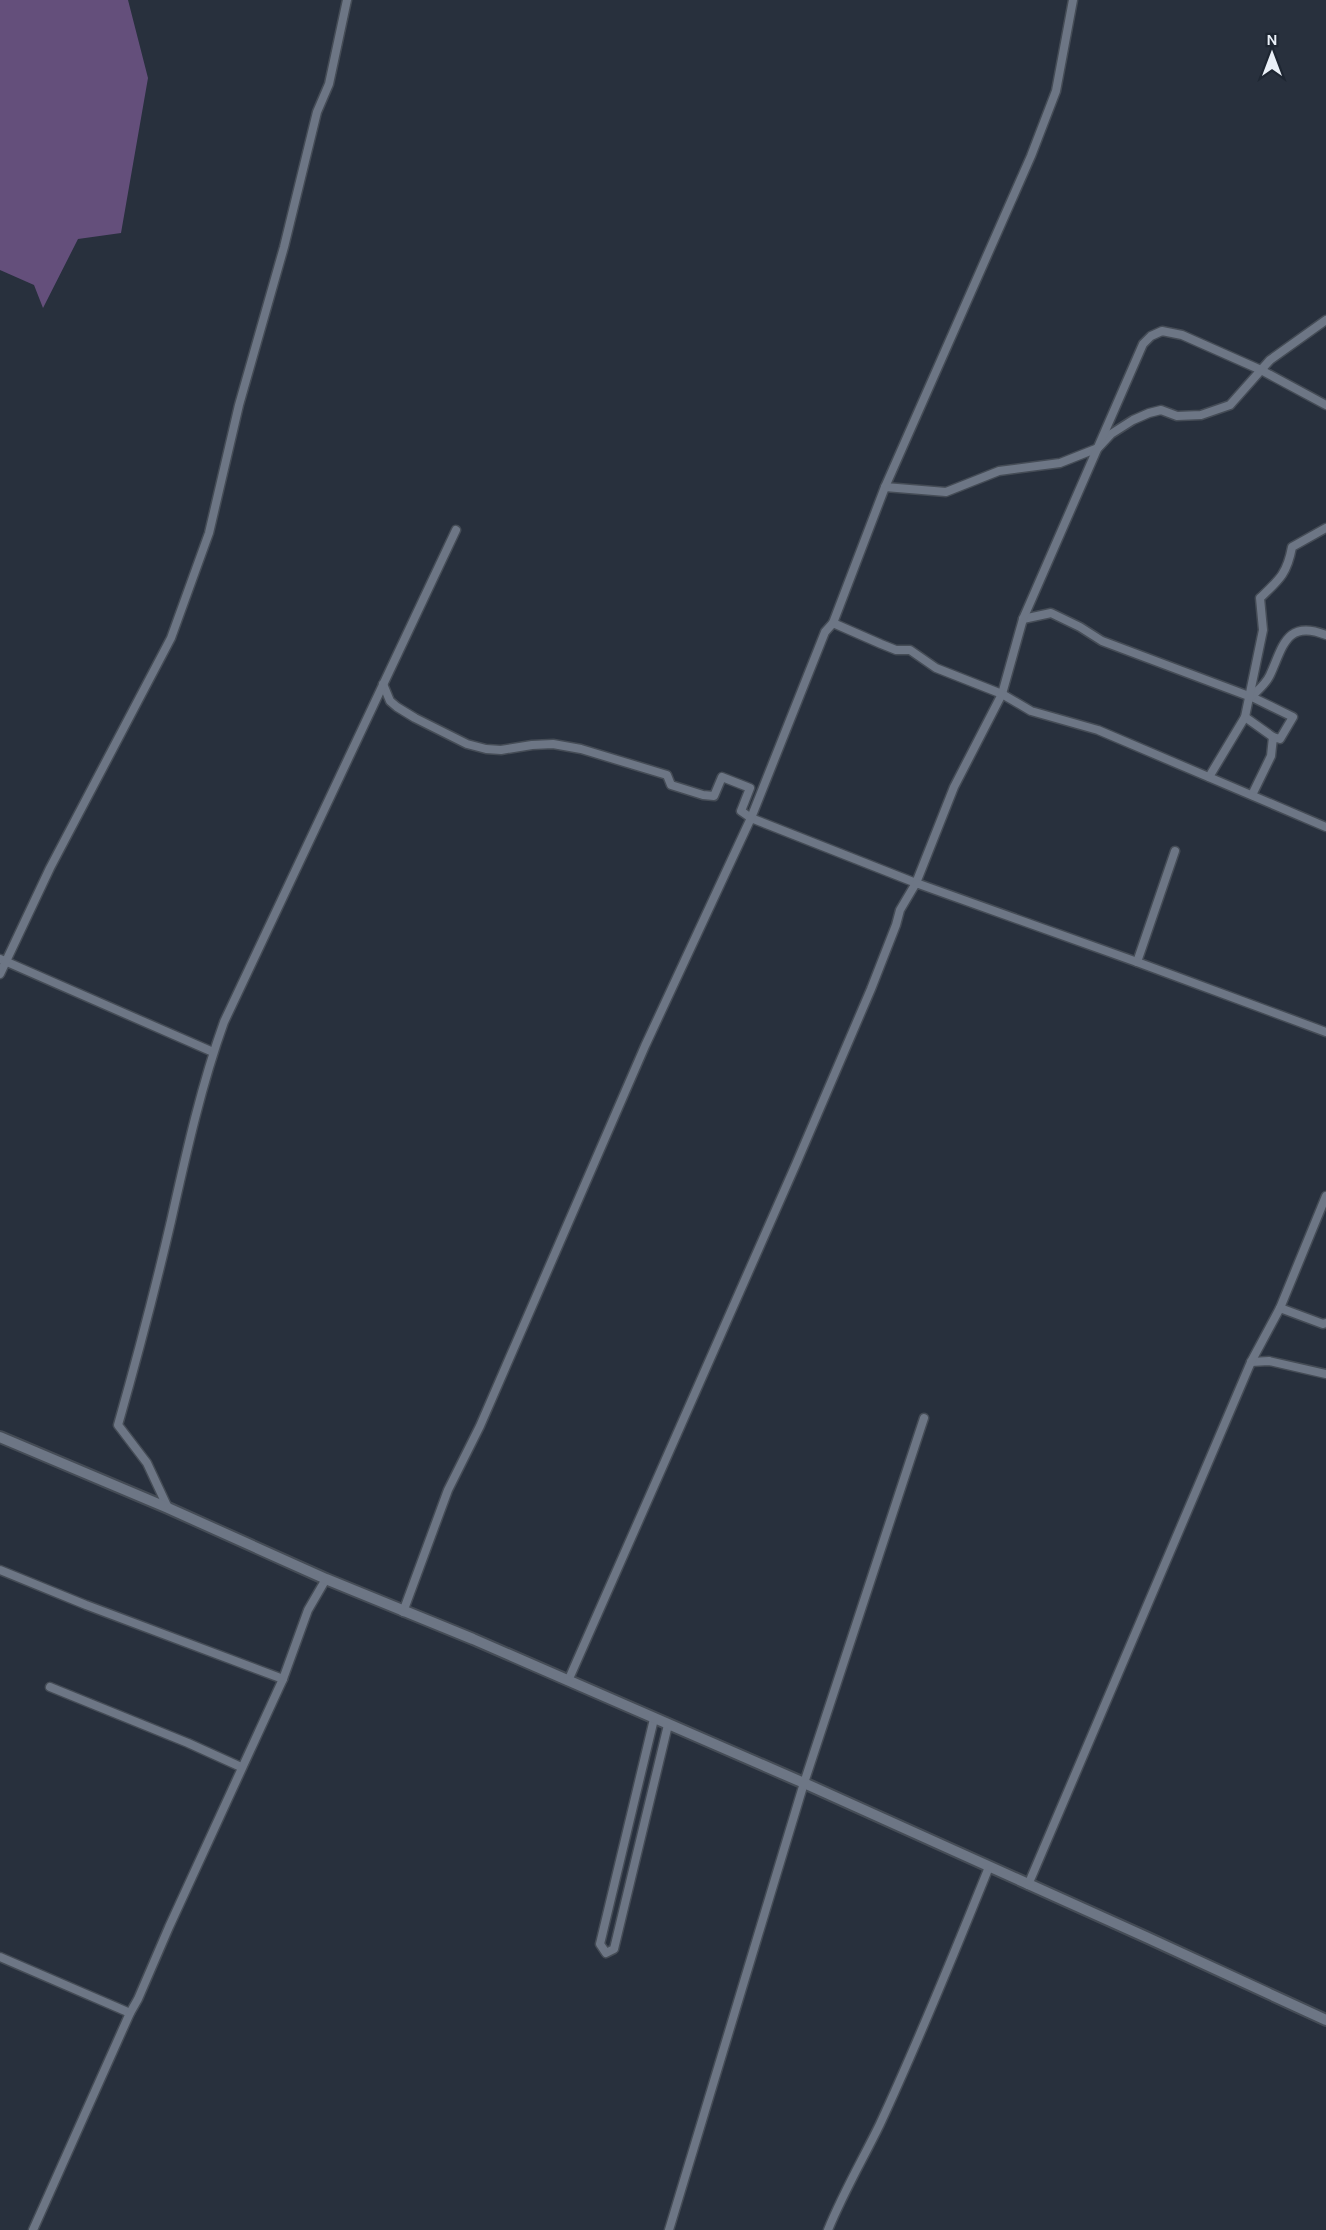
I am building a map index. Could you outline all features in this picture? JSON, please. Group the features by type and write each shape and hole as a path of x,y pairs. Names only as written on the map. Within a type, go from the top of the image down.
{"street":[{"path":"0,974 3,960 171,638 209,533 239,405 284,248 317,112 329,84 347,0"},
{"path":"403,1612 448,1490 480,1426 645,1046 751,818 825,632 833,623 885,487 1031,156 1056,91 1073,0"},
{"path":"885,487 946,492 999,471 1059,463 1098,448 1111,434 1149,413 1161,410 1177,416 1201,415 1230,405 1270,360 1326,320"},
{"path":"568,1681 796,1164 871,989 900,910 916,883 954,787 1002,694 1023,620 1143,344 1151,336 1162,331 1182,335 1261,370 1326,405"},
{"path":"1209,777 1245,717 1263,630 1260,598 1288,567 1292,548 1326,528"},
{"path":"168,1508 147,1463 118,1425 142,1345 197,1108 213,1052 224,1022 456,530"},
{"path":"1023,620 1050,613 1080,627 1102,641 1250,697 1293,717 1280,739 1273,737 1245,717"},
{"path":"833,623 896,650 910,650 936,668 1002,694 1031,711 1098,730 1326,827"},
{"path":"1250,697 1270,677 1280,648 1288,637 1302,631 1314,630 1326,635"},
{"path":"383,684 390,701 415,718 467,744 501,750 553,744 581,749 667,775 671,784 703,795 714,796 722,777 750,788 741,811 751,818 916,883 1326,1032"},
{"path":"1252,795 1271,756 1273,737"},
{"path":"1137,962 1174,850"},
{"path":"3,960 213,1052"},
{"path":"1028,1885 1251,1362 1280,1308 1326,1196"},
{"path":"1280,1308 1325,1327"},
{"path":"1251,1362 1269,1361 1326,1374"},
{"path":"669,2230 804,1784 924,1418"},
{"path":"0,1437 168,1508 326,1580 473,1639 804,1784 1146,1936 1326,2020"},
{"path":"0,1570 283,1679"},
{"path":"33,2230 241,1767 283,1679 308,1610 326,1580"},
{"path":"50,1687 241,1767"},
{"path":"654,1719 600,1944 606,1953 614,1949 669,1725"},
{"path":"828,2230 914,2048 989,1867"},
{"path":"0,1957 130,2013"}],"shaded area":[{"path":"0,0 128,0 148,78 121,233 78,239 43,308 34,285 0,270"}]}
